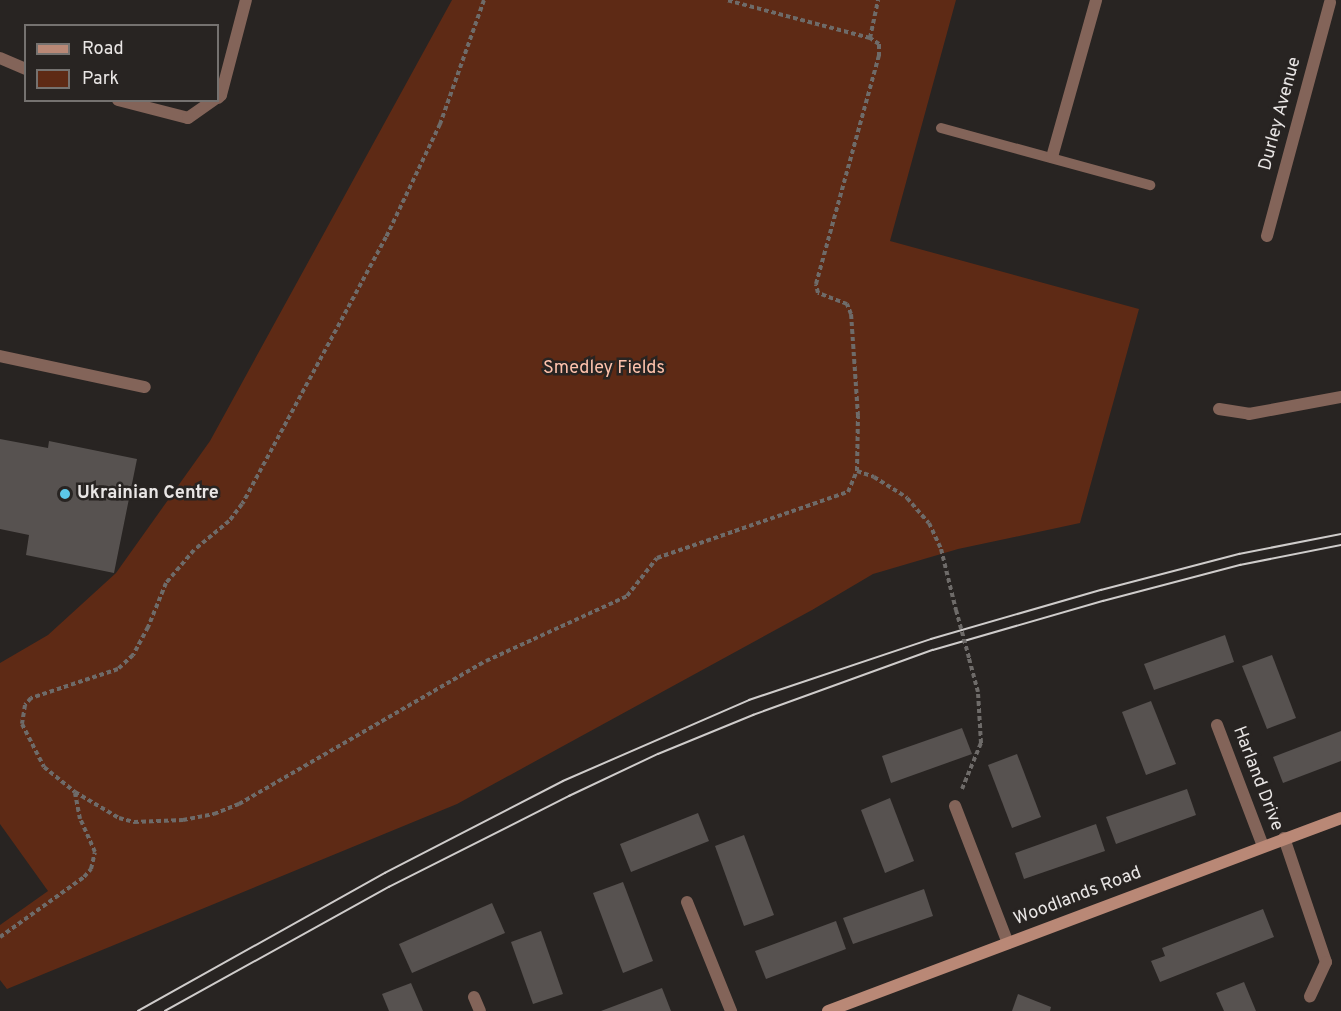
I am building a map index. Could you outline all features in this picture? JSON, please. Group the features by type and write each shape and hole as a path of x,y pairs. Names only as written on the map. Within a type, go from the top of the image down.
{"street":[{"path":"219,97 246,0"},
{"path":"1053,157 1096,0"},
{"name":"Durley Avenue","path":"1267,236 1331,3"},
{"path":"0,58 24,68"},
{"path":"126,102 188,118 211,102"},
{"path":"0,356 145,387"},
{"path":"1219,409 1249,414 1341,397"},
{"name":"Harland Drive","path":"1217,725 1263,846"},
{"path":"955,806 1008,943"},
{"name":"Woodlands Road","path":"828,1011 1341,818"},
{"path":"1284,838 1326,962 1310,997"},
{"path":"687,902 731,1011"},
{"path":"474,997 480,1011"}],"lane":[{"path":"941,128 1150,185"}],"path":[{"path":"484,0 440,124 386,237 242,504 221,528 194,550 166,582 148,627 133,655 118,669 31,698 25,705 22,724 44,767 101,810 134,822 183,820 214,814 239,804 486,661 627,596 657,558 843,496 853,486 857,471 857,375 851,314 847,304 818,293 816,284 879,56 879,44 870,38 726,0"},
{"path":"870,38 878,0"},
{"path":"857,471 882,481 907,498 929,523 941,549 978,692 981,743 955,806"},
{"path":"0,937 84,877 91,869 95,852 80,819 75,792"}],"green space":[{"name":"Smedley Fields","path":"452,0 956,0 890,241 1139,309 1080,523 958,549 873,574 812,610 457,804 7,989 0,980 0,925 48,891 0,824 0,663 48,635 116,573 210,441"}],"building":[{"name":"Ukrainian Centre","path":"0,439 48,448 49,441 137,459 114,573 26,555 29,535 0,529"},
{"path":"1225,635 1234,662 1154,690 1144,664"},
{"path":"1272,655 1296,718 1267,729 1242,666"},
{"path":"1151,701 1176,764 1146,775 1122,712"},
{"path":"962,728 972,754 891,783 882,756"},
{"path":"1341,731 1341,761 1283,783 1273,757"},
{"path":"1017,754 1041,817 1012,828 988,765"},
{"path":"1187,789 1196,815 1116,844 1106,817"},
{"path":"890,798 914,861 885,873 861,810"},
{"path":"698,813 709,841 631,872 620,844"},
{"path":"1096,824 1105,851 1024,879 1015,853"},
{"path":"744,835 774,915 744,926 715,846"},
{"path":"623,882 653,961 623,973 593,893"},
{"path":"924,889 933,916 853,944 843,918"},
{"path":"492,903 505,933 412,973 399,944"},
{"path":"1263,909 1274,937 1160,982 1151,961 1165,956 1162,948"},
{"path":"836,921 846,949 766,979 755,951"},
{"path":"541,931 563,994 533,1004 511,942"},
{"path":"1244,982 1256,1011 1224,1011 1216,993"},
{"path":"411,983 423,1011 389,1011 382,994"},
{"path":"662,988 671,1011 601,1011"},
{"path":"1018,994 1051,1007 1050,1011 1012,1011"}],"tram line":[{"path":"138,1011 385,873 563,781 749,700 931,639 1101,590 1239,554 1341,534"},
{"path":"165,1011 389,887 569,796 658,754 753,715 933,650 1103,601 1240,565 1341,545"}],"place":[{"name":"Ukrainian Centre","path":"65,494"}]}
